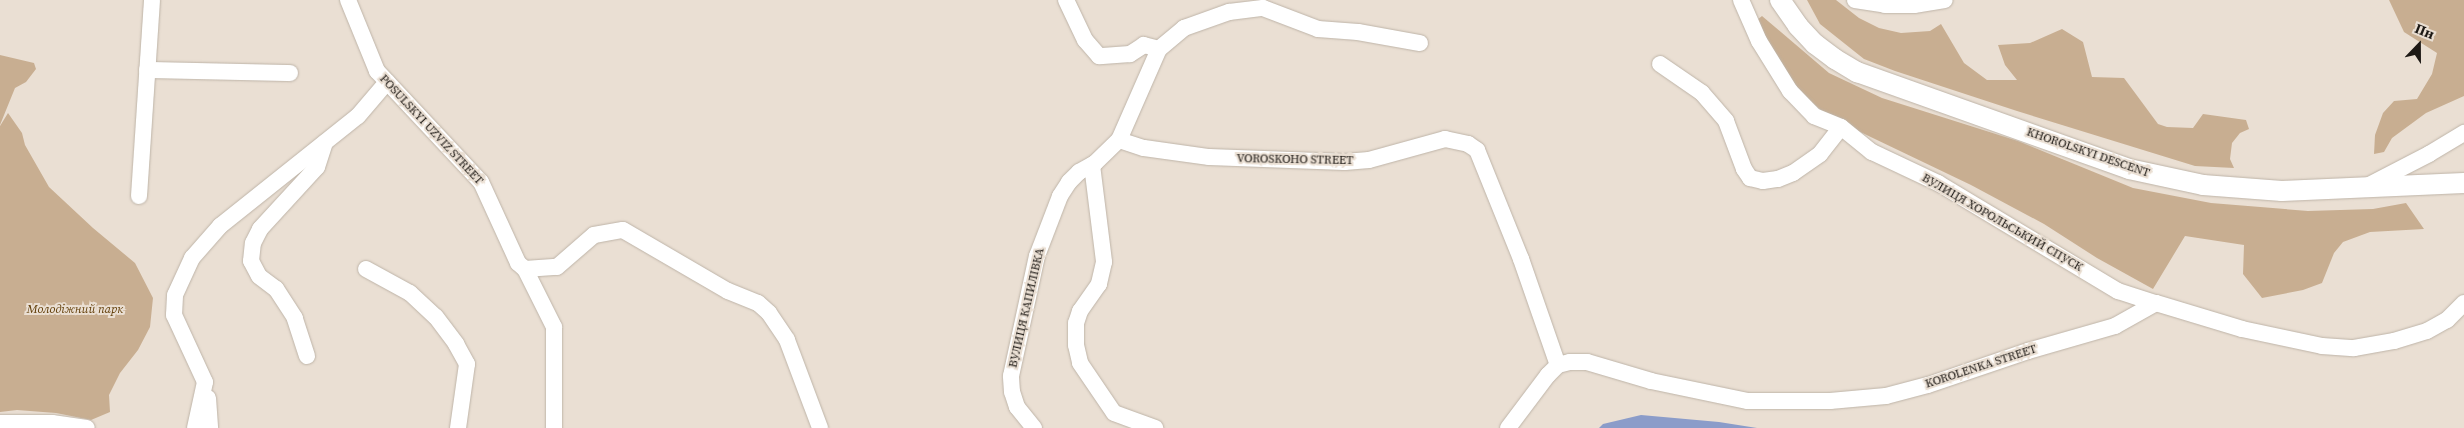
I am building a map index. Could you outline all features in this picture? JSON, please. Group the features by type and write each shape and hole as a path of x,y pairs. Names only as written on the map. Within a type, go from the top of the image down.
{"main road":[{"name":"KHOROLSKYI DESCENT","path":"1780,0 1798,26 1815,44 1857,72 2129,169 2203,185 2282,191 2464,183"}],"street":[{"path":"139,196 152,0"},
{"name":"POSULSKYI UZVIZ STREET","path":"348,0 377,71 482,182 518,263 525,269 554,327 554,428"},
{"path":"1066,0 1084,40 1099,56 1130,54 1144,45 1159,49 1184,28 1230,12 1263,8 1318,29 1358,32 1420,42"},
{"name":"ВУЛИЦЯ ХОРОЛЬСЬКИЙ СПУСК","path":"1741,0 1759,41 1790,91 1814,116 1841,127 1872,152 1938,183 2118,291 2156,303"},
{"path":"1855,0 1885,5 1914,5 1945,0"},
{"name":"ВУЛИЦЯ КАПИЛІВКА","path":"1034,428 1017,407 1012,392 1011,376 1035,266 1060,196 1079,172 1092,165 1119,140 1159,49"},
{"path":"1660,64 1702,93 1726,121 1744,169 1750,178 1763,181 1793,173 1820,154 1841,127"},
{"path":"147,70 290,73"},
{"path":"210,428 205,382 174,315 175,294 192,258 220,226 358,116 387,82"},
{"path":"2362,188 2397,172 2464,133"},
{"name":"VOROSKOHO STREET","path":"1119,140 1144,148 1209,157 1344,162 1369,160 1445,139 1468,144 1477,150 1521,259 1558,365"},
{"path":"307,356 295,318 276,289 259,276 251,261 253,243 260,229 317,167 325,142"},
{"path":"1092,165 1104,262 1099,284 1080,311 1076,323 1076,346 1080,362 1114,413 1125,419 1155,428"},
{"path":"525,269 557,267 594,234 623,230 728,290 758,303 769,313 787,340 820,428"},
{"path":"366,269 410,293 436,317 456,344 467,364 458,428"},
{"path":"2156,303 2242,329 2322,346 2354,348 2394,341 2427,331 2447,320 2464,303"},
{"name":"KOROLENKA STREET","path":"1558,365 1570,362 1588,362 1651,381 1748,401 1830,401 1886,396 1928,385 2028,351 2115,326 2156,303"},
{"path":"1508,428 1558,365"},
{"path":"195,428 205,382"},
{"path":"0,423 52,423 87,428"}],"green space":[{"path":"1807,0 1836,0 1859,18 1879,28 1901,33 1930,31 1941,24 1964,63 1987,80 2017,80 2005,65 1998,45 2030,43 2062,29 2083,42 2092,77 2124,78 2158,124 2167,127 2193,128 2203,114 2246,120 2249,129 2240,133 2232,143 2230,159 2234,168 2195,166 2017,111 1864,59 1820,24"},
{"path":"2389,0 2464,0 2464,96 2426,113 2392,138 2384,152 2374,154 2375,135 2383,113 2394,101 2417,99 2432,74 2437,53 2404,32"},
{"path":"1762,16 1829,73 1882,98 2018,141 2133,188 2211,203 2308,211 2373,209 2406,203 2424,229 2370,232 2343,242 2334,253 2322,283 2303,290 2262,298 2243,274 2244,245 2185,236 2153,289 2097,258 2044,224 1971,185 1829,117 1794,87 1771,51 1757,20"},
{"path":"0,55 34,63 36,69 26,82 15,88 0,125"},
{"name":"Молодіжний парк","path":"8,113 22,133 25,145 49,187 93,228 135,263 153,298 150,327 138,350 120,373 109,395 110,412 91,420 56,413 17,410 0,412 0,126"}],"water":[{"path":"1641,415 1719,422 1757,428 1599,428 1603,424"}]}
